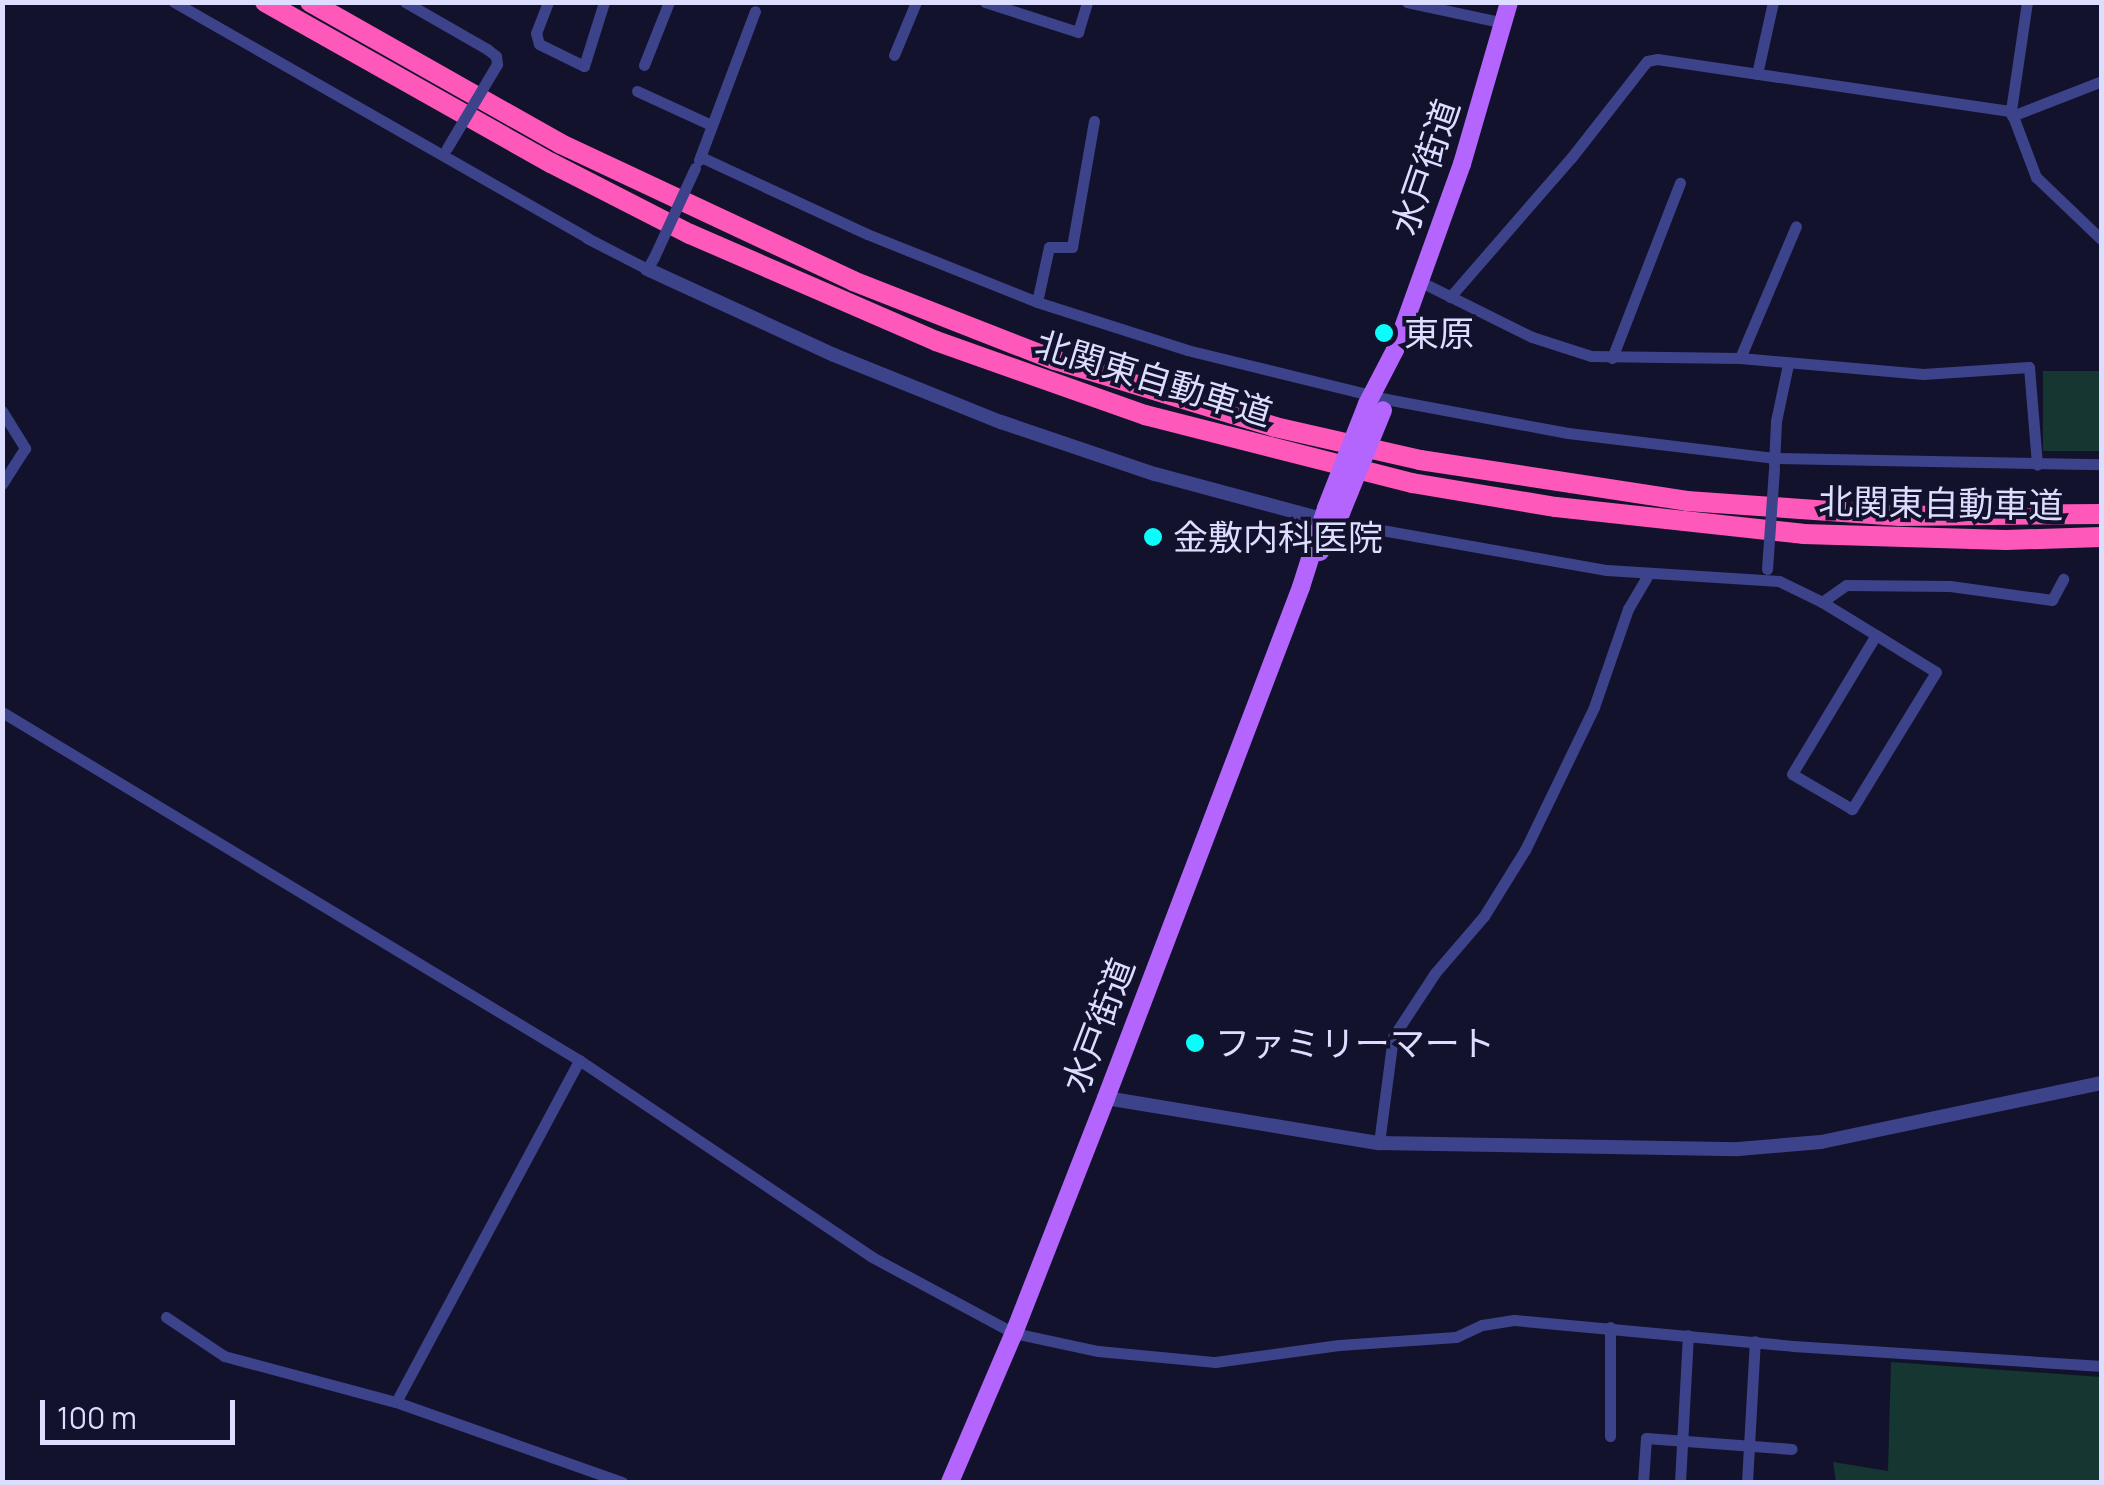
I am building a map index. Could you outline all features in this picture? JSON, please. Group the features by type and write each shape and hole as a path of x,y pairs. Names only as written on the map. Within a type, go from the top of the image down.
{"highway":[{"name":"北関東自動車道","path":"265,2 551,163 690,234 936,342 1146,415 1412,482 1556,508 1823,535 2006,540 2102,537"},
{"name":"北関東自動車道","path":"310,2 561,144 853,282 1055,360 1275,427 1420,460 1687,501 1900,516 2102,514"}],"main road":[{"name":"水戸街道","path":"950,1482 1014,1333 1301,587 1377,402 1462,164 1509,2"}],"street":[{"path":"174,2 443,153 651,263 834,356 1000,422 1155,474 1529,559 1649,573 1767,574 1792,586 1876,634 1936,672 1852,809 1792,774 1876,634"},
{"path":"405,2 496,56 497,64 443,153"},
{"path":"548,2 536,33 539,44 584,66 604,2"},
{"path":"644,65 668,2"},
{"path":"894,56 916,2"},
{"path":"985,2 1078,32 1087,2"},
{"path":"1406,2 1504,23"},
{"path":"1757,74 1773,2"},
{"path":"2027,2 2011,113 2036,177 2102,240"},
{"path":"651,263 698,162 753,7"},
{"path":"1450,297 1571,158 1647,61 1657,59 2011,113 2102,81"},
{"path":"637,91 711,125"},
{"path":"1037,302 1048,247 1072,247 1094,121"},
{"path":"698,162 1037,302 1206,355 1377,402 1774,463 2102,464"},
{"path":"1612,358 1680,182"},
{"path":"1740,358 1796,226"},
{"path":"1418,281 1572,352 1612,358 1740,358 1924,374 2029,368 2037,465"},
{"path":"1767,574 1776,421 1788,364"},
{"path":"2,411 25,448 2,484"},
{"path":"1379,1142 1394,1037 1436,973 1495,900 1525,850 1594,707 1628,609 1649,573"},
{"path":"1822,602 1846,585 1950,586 2052,600 2063,578"},
{"path":"2,712 579,1060 872,1257 1014,1333 1098,1351 1215,1362 1339,1345 1456,1337 1482,1325 1514,1320 2102,1366"},
{"path":"396,1402 579,1060"},
{"path":"1106,1098 1379,1142 1474,1148 1778,1148 2102,1083"},
{"path":"166,1317 224,1356 396,1402 622,1482"},
{"path":"1610,1327 1610,1436"},
{"path":"1680,1482 1688,1334"},
{"path":"1747,1482 1755,1341"},
{"path":"1643,1482 1646,1438 1792,1449"}],"green space":[{"path":"2043,371 2101,371 2101,451 2043,451"},
{"path":"1891,1362 2101,1377 2101,1482 1836,1482 1833,1462 1888,1471"}],"place":[{"name":"東原","path":"1384,333"},
{"name":"金敷内科医院","path":"1153,537"},
{"name":"ファミリーマート","path":"1195,1043"}]}
